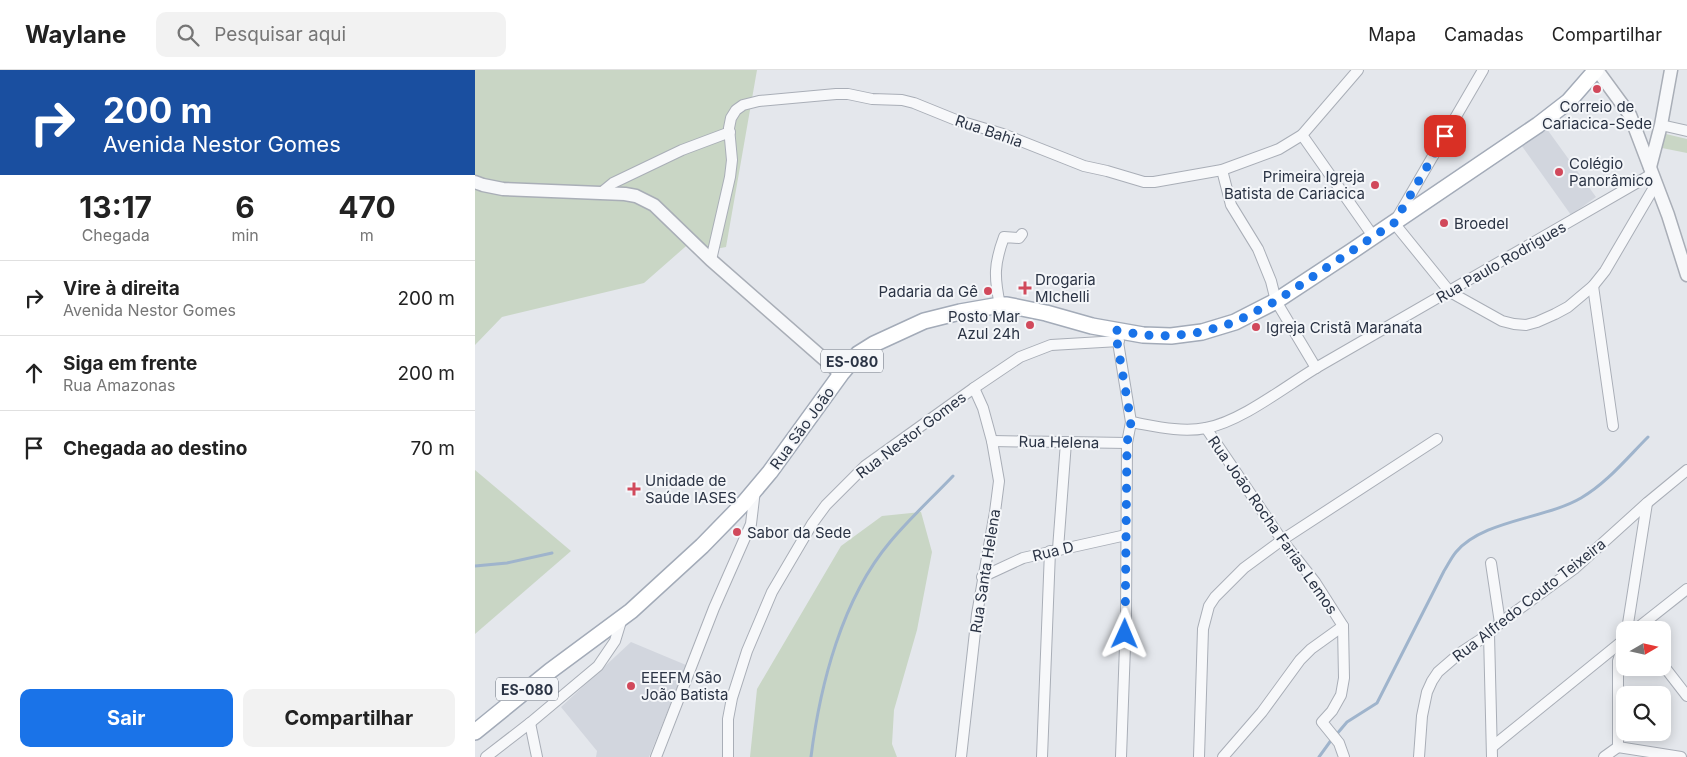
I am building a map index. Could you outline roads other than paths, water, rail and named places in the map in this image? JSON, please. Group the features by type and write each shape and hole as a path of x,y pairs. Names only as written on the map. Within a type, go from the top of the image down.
{"main road":[{"name":"ES-080","path":"1117,336 1171,336 1202,332 1235,322 1276,301 1556,112 1578,92 1597,70"},
{"name":"Rua São João","path":"755,490 858,354 924,321 960,312 1007,305 1046,313 1117,336"},
{"name":"ES-080","path":"475,732 550,671 622,617 702,546 755,490"}],"street":[{"name":"Rua Bahia","path":"711,260 730,177 732,160 731,118 735,110 743,105 759,101 836,94 848,94 872,99 902,100 956,120 1003,134 1084,166 1135,180 1154,182 1222,170 1279,149 1302,135 1358,70"},
{"path":"1483,70 1394,223 1450,292 1502,321 1526,325 1537,322 1567,307 1593,286 1605,270 1653,175 1671,70"},
{"path":"1597,70 1625,107 1635,129 1687,274"},
{"path":"1635,129 1646,136 1655,136 1660,129"},
{"path":"1660,129 1687,131"},
{"path":"602,192 613,183 682,150 730,132"},
{"path":"1302,135 1373,236"},
{"path":"1222,170 1231,205 1258,249 1271,281 1276,301 1317,368"},
{"name":"Rua Paulo Rodrigues","path":"1131,422 1165,428 1206,428 1241,414 1317,368 1653,175"},
{"path":"475,182 503,189 602,192 636,196 654,205 711,260 841,374"},
{"path":"1000,305 995,269 1002,242 1004,237 1019,238 1022,234"},
{"path":"1593,286 1613,426"},
{"path":"1117,336 1131,422 1127,443 1126,618 1121,757"},
{"name":"Rua Nestor Gomes","path":"728,757 728,720 732,698 745,659 773,592 812,524 826,505 865,466 1020,357 1051,345 1117,336"},
{"name":"Rua Santa Helena","path":"961,757 977,614 998,488 998,473 992,441 983,408 974,388"},
{"name":"Rua João Rocha Farias Lemos","path":"1206,428 1282,540 1315,582 1343,626 1344,678 1341,695 1332,711 1322,722 1339,743 1344,757"},
{"path":"1199,757 1203,629 1209,606 1215,597 1244,568 1282,540 1437,439"},
{"name":"Rua Helena","path":"992,441 1127,443"},
{"path":"1042,757 1054,550 1066,442"},
{"name":"Rua Alfredo Couto Teixeira","path":"1419,757 1422,716 1432,681 1438,672 1489,634 1500,623 1574,569 1647,503 1687,470"},
{"path":"656,757 714,608 751,524 755,490"},
{"path":"1628,621 1647,503"},
{"name":"Rua D","path":"983,577 1013,562 1054,550 1126,535"},
{"path":"1491,563 1500,623"},
{"path":"1646,621 1687,589"},
{"path":"485,757 530,723 598,666 615,641 622,617"},
{"path":"1223,757 1262,712 1300,660 1311,649 1343,626"},
{"path":"1489,634 1492,752"},
{"path":"1492,752 1616,648"},
{"path":"1617,747 1618,676"},
{"path":"1671,676 1686,694"},
{"path":"530,723 537,757"},
{"path":"1605,757 1617,747 1681,757"}],"waterway":[{"path":"1336,735 1347,722 1377,703 1444,571 1456,552 1468,541 1498,526 1550,511 1581,498 1608,478 1648,437"},
{"path":"811,757 820,701 827,672 846,616 859,590 873,565 890,542 953,476"},
{"path":"475,566 507,563 552,553"},
{"path":"1319,757 1332,739"}],"place":[{"name":"Correio de Cariacica-Sede","path":"1597,89"},
{"name":"Colégio Panorâmico","path":"1559,172"},
{"name":"Primeira Igreja Batista de Cariacica","path":"1375,185"},
{"name":"Broedel","path":"1444,223"},
{"name":"Drogaria MIchelli","path":"1025,288"},
{"name":"Padaria da Gê","path":"988,291"},
{"name":"Posto Mar Azul 24h","path":"1030,325"},
{"name":"Igreja Cristã Maranata","path":"1256,327"},
{"name":"Unidade de Saúde IASES","path":"634,489"},
{"name":"Sabor da Sede","path":"737,532"},
{"name":"EEEFM São João Batista","path":"631,686"}]}
